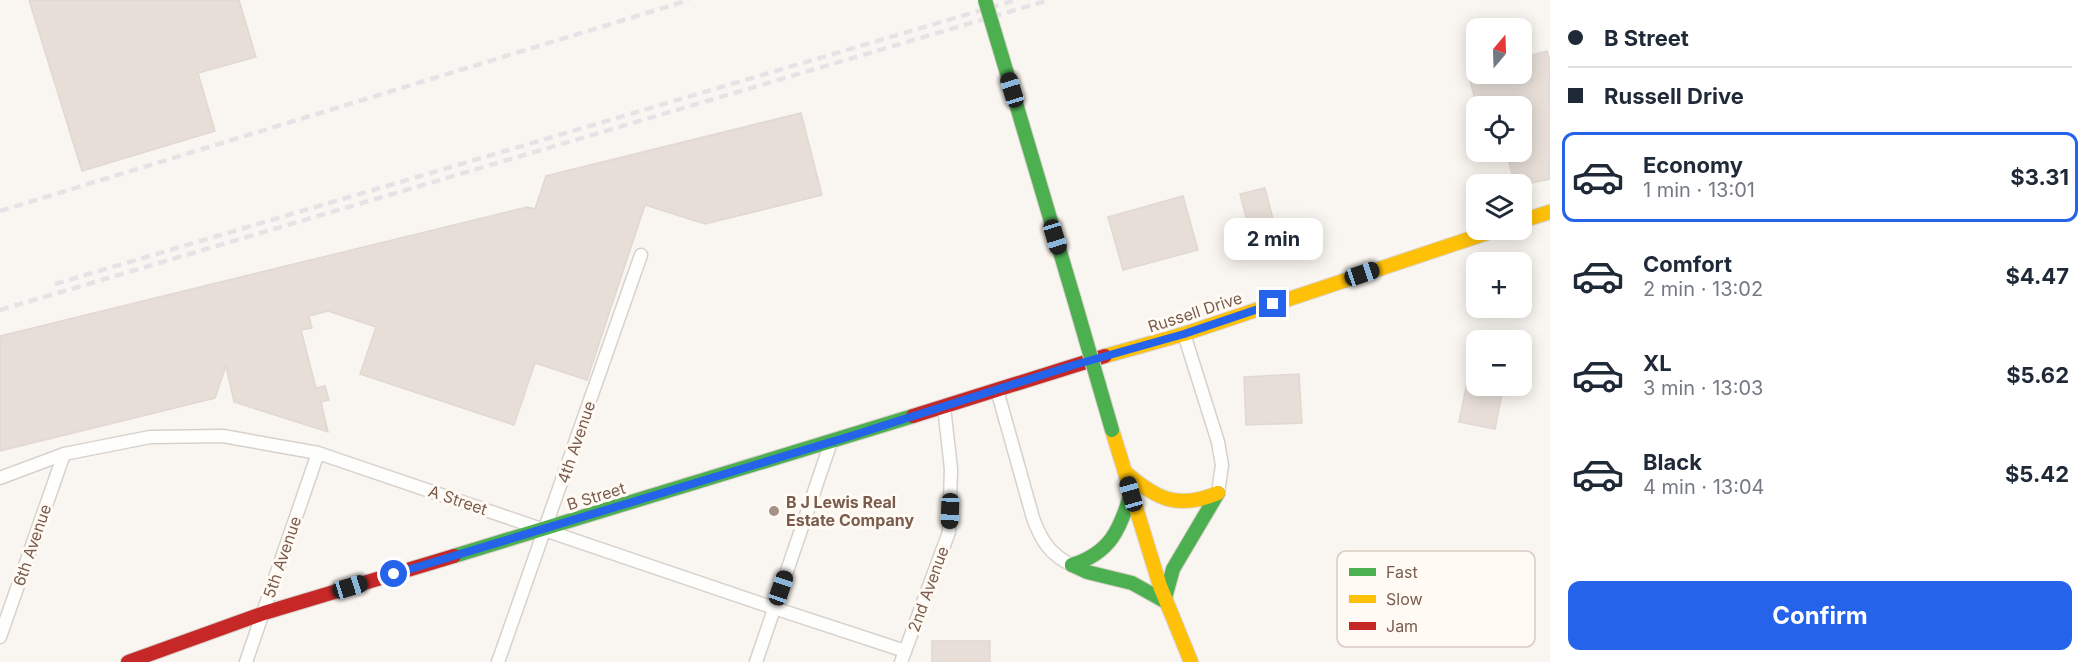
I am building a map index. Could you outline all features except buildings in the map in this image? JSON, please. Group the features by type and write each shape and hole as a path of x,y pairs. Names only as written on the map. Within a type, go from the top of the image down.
{"street":[{"path":"985,0 1131,494 1166,600 1191,662"},
{"path":"1532,218 1550,212"},
{"name":"Russell Drive","path":"1074,365 1184,334 1466,240"},
{"name":"4th Avenue","path":"498,662 641,255"},
{"path":"1166,600 1170,572 1190,537 1211,510 1218,493 1222,465 1218,442 1184,334"},
{"name":"B Street","path":"128,662 264,613 944,408 1074,365"},
{"path":"997,390 1033,519 1048,549 1060,560 1072,566 1132,583 1166,600"},
{"name":"2nd Avenue","path":"903,656 949,532 951,470 944,408"},
{"name":"A Street","path":"0,478 64,454 150,437 223,436 318,453 774,608 903,656"},
{"path":"756,662 831,442"},
{"name":"5th Avenue","path":"246,662 318,453"},
{"name":"6th Avenue","path":"0,637 64,454"},
{"path":"1125,472 1163,499 1179,503 1204,500 1218,493"},
{"path":"1072,566 1091,559 1103,551 1120,524 1131,494"}],"railway":[{"path":"0,211 689,0"},
{"path":"55,284 1016,0"},
{"path":"0,310 1049,0"}],"traffic: fast":[{"path":"985,0 1012,90"},
{"path":"1012,90 1074,299"},
{"path":"1074,299 1112,430"},
{"path":"454,556 913,416"},
{"path":"1072,565 1096,554 1112,538 1118,529 1131,493"},
{"path":"1165,598 1173,569 1218,493"},
{"path":"1072,565 1087,572 1132,583 1166,602"}],"traffic: slow":[{"path":"1532,218 1550,212"},
{"path":"1105,356 1184,334 1466,240"},
{"path":"1112,430 1160,586 1191,662"},
{"path":"1125,472 1147,489 1168,499 1191,501 1218,493"}],"traffic: jam":[{"path":"913,416 1105,356"},
{"path":"128,662 264,613 454,556"}],"place":[{"name":"B J Lewis Real Estate Company","path":"774,511"}],"route":[{"path":"394,574 944,408 1074,365 1184,334 1273,304"}]}
